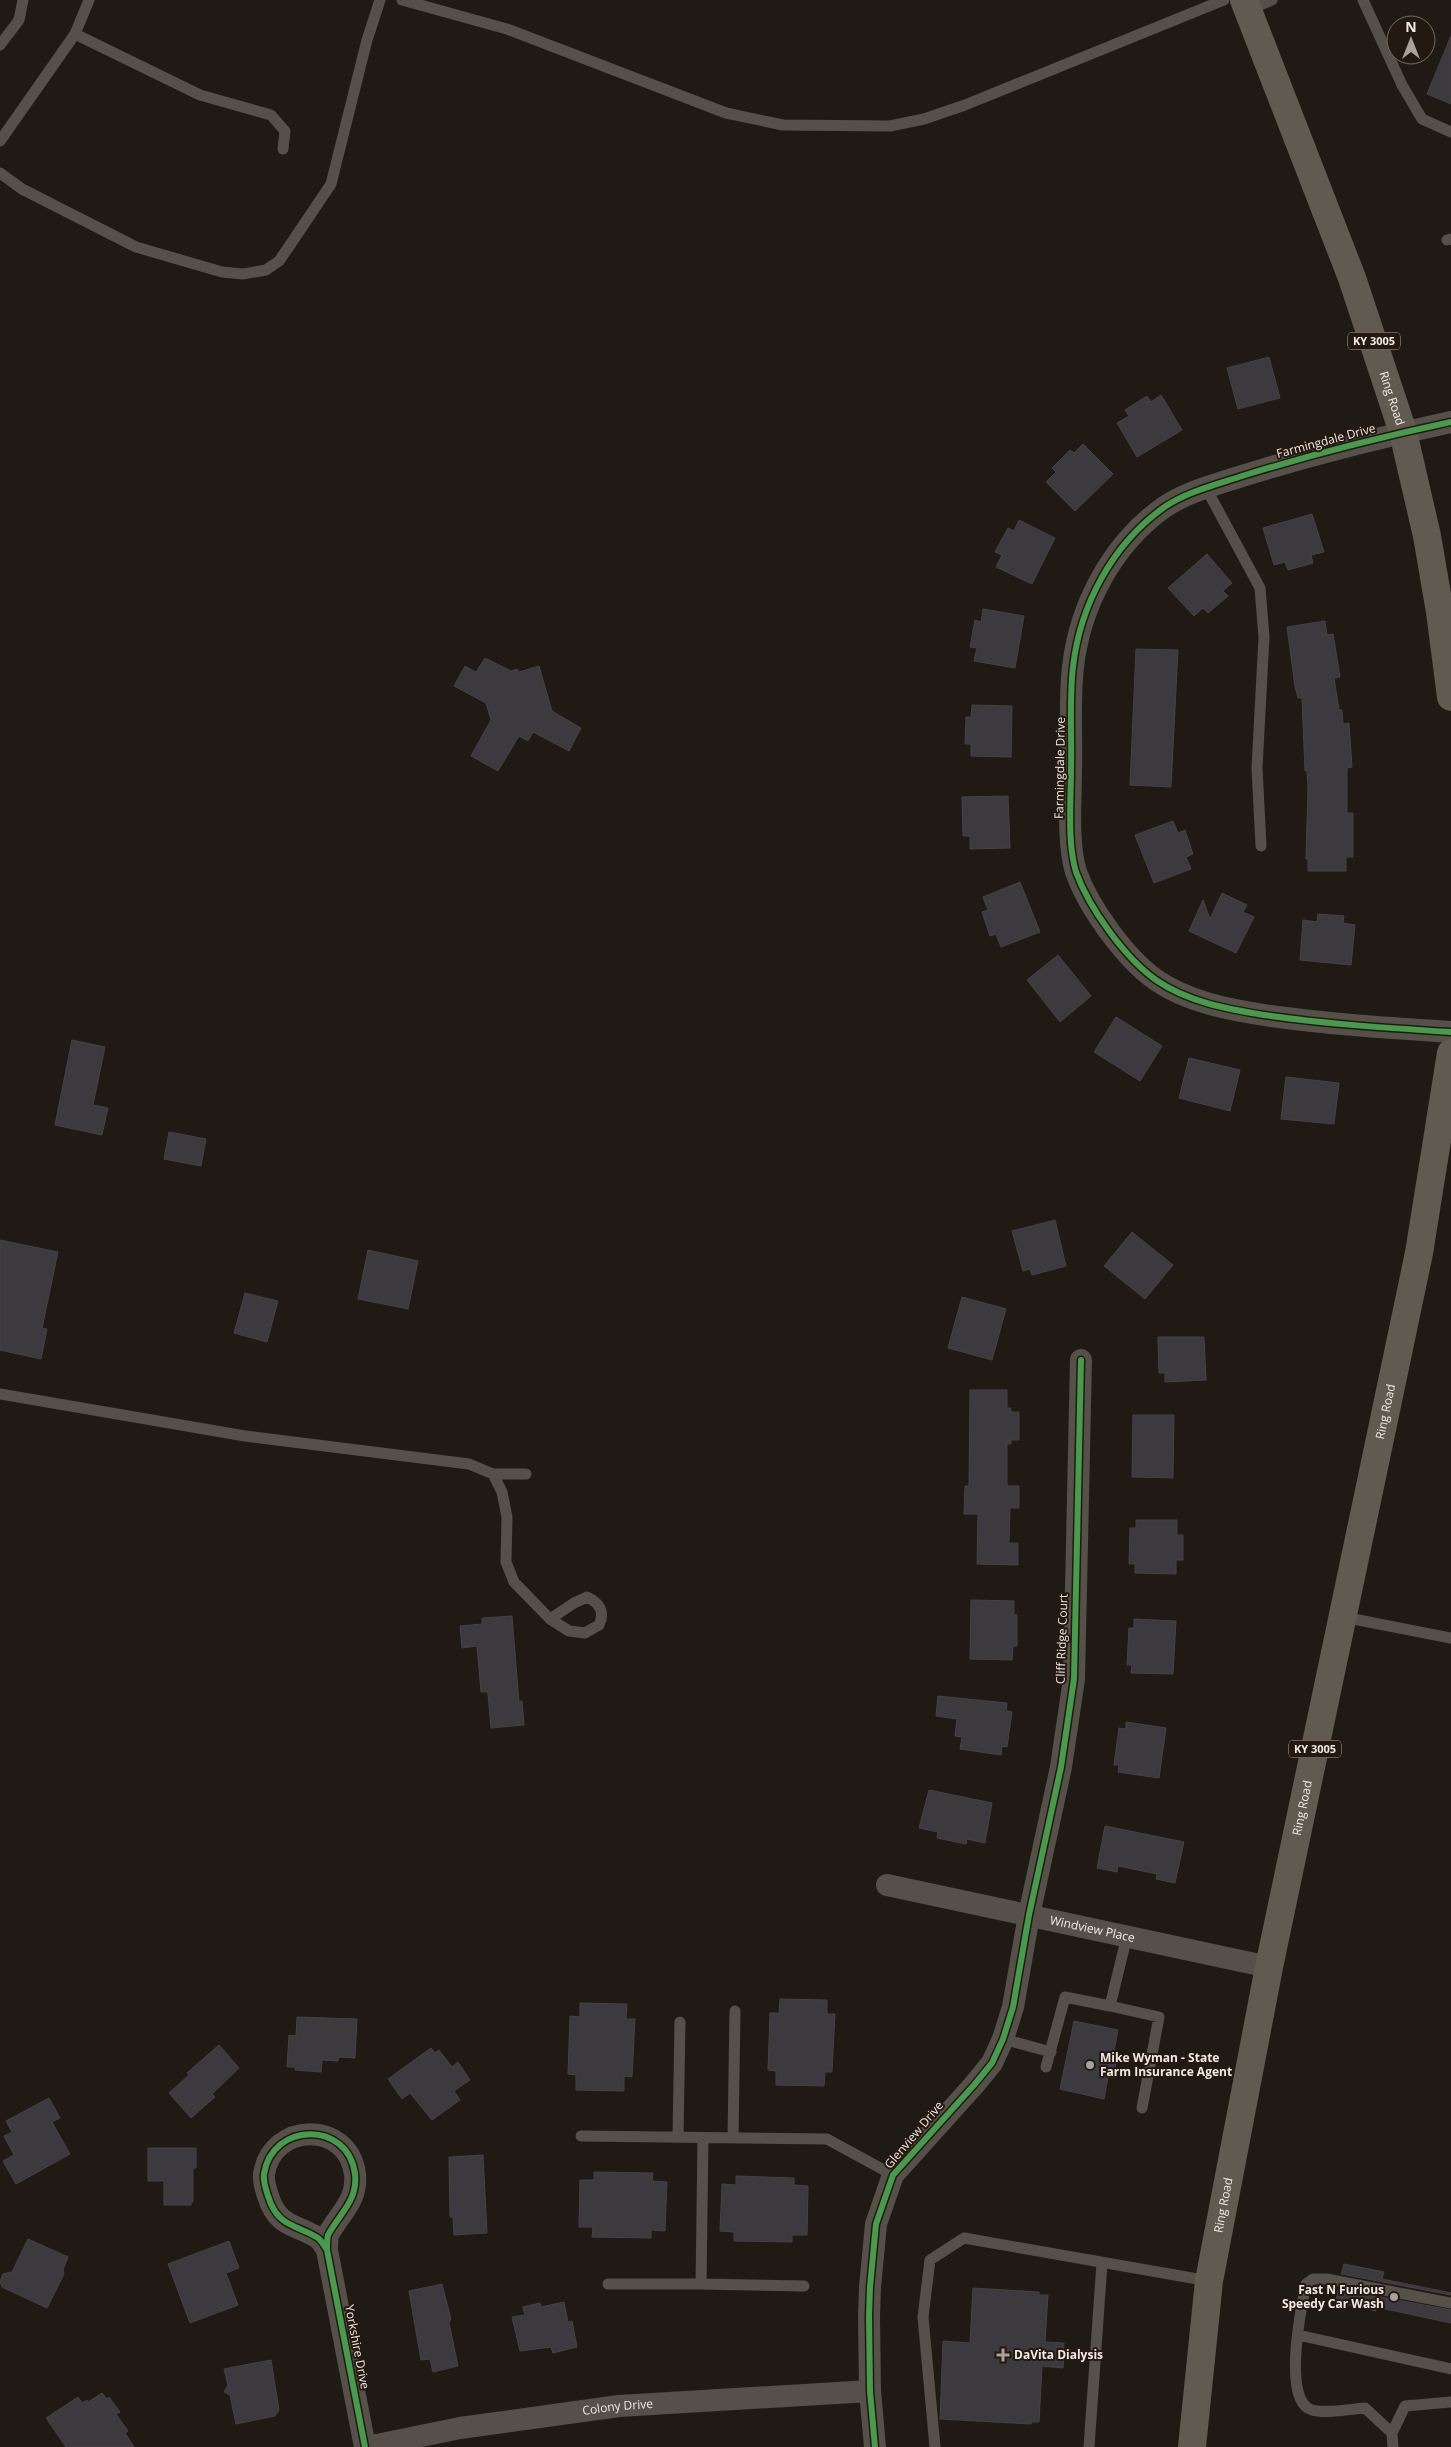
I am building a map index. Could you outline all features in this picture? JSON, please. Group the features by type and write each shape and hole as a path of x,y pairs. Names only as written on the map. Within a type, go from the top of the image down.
{"main road":[{"name":"Ring Road","path":"1247,3 1352,278 1403,432 1428,545 1451,697"},
{"name":"Ring Road","path":"1192,2447 1209,2282 1269,1967 1419,1253 1451,1053"}],"street":[{"name":"Farmingdale Drive","path":"1451,422 1403,432 1266,469 1192,492 1164,508 1138,530 1112,561 1092,593 1082,626 1073,667 1071,830 1075,869 1089,902 1105,926 1131,956 1156,980 1191,998 1237,1010 1314,1022 1451,1032"},
{"name":"Cliff Ridge Court","path":"1029,1915 1060,1767 1074,1679 1081,1360"},
{"name":"Windview Place","path":"887,1885 1269,1967"},
{"name":"Glenview Drive","path":"875,2447 870,2391 870,2287 876,2224 893,2174 992,2063 1003,2039 1013,2007 1029,1915"},
{"name":"Yorkshire Drive","path":"327,2250 319,2239 281,2219 269,2201 265,2187 266,2161 274,2148 300,2135 328,2137 341,2145 348,2154 355,2172 356,2185 352,2199 328,2237 327,2250 366,2447"},
{"name":"Colony Drive","path":"366,2447 460,2428 619,2406 870,2391"}],"lane":[{"path":"0,45 19,20 23,0"},
{"path":"0,141 74,34 89,0"},
{"path":"0,173 22,189 136,247 222,272 243,274 266,270 279,261 331,184 367,40 380,0"},
{"path":"402,0 507,29 726,112 783,125 847,127 890,126 924,119 1247,3"},
{"path":"1362,0 1402,85 1422,118 1451,132"},
{"path":"74,34 200,95 272,115 284,130 283,149"},
{"path":"1206,488 1260,588 1264,636 1257,768 1261,846"},
{"path":"0,1394 245,1436 469,1464 493,1474 526,1474"},
{"path":"493,1474 502,1492 507,1517 506,1562 514,1582 550,1619"},
{"path":"1343,1617 1451,1638"},
{"path":"1110,2006 1127,1936"},
{"path":"1046,2067 1065,1997 1160,2018 1142,2108"},
{"path":"733,2138 735,2012"},
{"path":"678,2137 680,2022"},
{"path":"1003,2039 1051,2052"},
{"path":"581,2136 827,2139 893,2174"},
{"path":"701,2284 703,2138"},
{"path":"935,2447 923,2317 930,2260 964,2238 1209,2282"},
{"path":"1089,2447 1102,2263"},
{"path":"1392,2433 1365,2408 1312,2410 1303,2406 1296,2392 1295,2374 1298,2335 1306,2284 1313,2278 1327,2278 1451,2303"},
{"path":"608,2284 804,2286"},
{"path":"1298,2335 1451,2369"},
{"path":"1392,2447 1392,2433 1405,2406 1451,2402"}],"building":[{"path":"1451,36 1451,104 1427,94"},
{"path":"1269,357 1280,398 1238,409 1227,368"},
{"path":"1161,395 1182,430 1137,457 1117,423 1129,416 1125,410 1147,396 1151,402"},
{"path":"1083,444 1113,474 1075,511 1046,482 1056,472 1052,468 1070,450 1074,453"},
{"path":"1312,514 1324,552 1311,555 1313,563 1288,570 1285,562 1274,565 1263,528"},
{"path":"1019,520 1055,538 1032,584 996,567 1002,555 995,552 1008,528 1014,531"},
{"path":"1207,554 1232,583 1223,591 1228,596 1208,613 1203,608 1194,616 1168,588"},
{"path":"983,609 1024,616 1015,668 974,661 977,648 970,647 975,620 981,622"},
{"path":"1325,621 1327,635 1333,634 1340,677 1334,678 1339,710 1342,710 1343,724 1349,723 1352,767 1347,768 1347,813 1353,813 1353,857 1346,857 1346,871 1308,871 1308,859 1306,859 1308,788 1307,771 1305,771 1302,698 1298,698 1295,686 1287,627"},
{"path":"1136,649 1178,650 1171,787 1130,785"},
{"path":"485,658 511,671 517,669 519,672 539,666 552,711 581,728 569,751 533,732 528,741 519,736 498,771 471,756 491,720 486,703 454,686 465,666 476,672"},
{"path":"972,705 1012,706 1011,757 971,756 971,744 965,744 966,717 971,717"},
{"path":"1008,796 1010,848 970,849 970,836 963,836 962,797"},
{"path":"1173,821 1178,833 1185,830 1193,854 1186,857 1191,869 1154,883 1135,835"},
{"path":"1020,882 1040,932 1001,947 996,934 990,936 982,912 988,910 983,897"},
{"path":"1222,893 1247,905 1243,912 1254,917 1236,953 1189,931 1203,900 1210,919"},
{"path":"1318,914 1344,916 1343,923 1355,925 1351,965 1300,960 1303,920 1317,922"},
{"path":"1058,955 1091,996 1060,1022 1027,980"},
{"path":"1116,1017 1162,1046 1140,1081 1094,1052"},
{"path":"72,1040 105,1047 93,1105 108,1108 102,1135 55,1125"},
{"path":"1189,1058 1240,1070 1230,1111 1179,1098"},
{"path":"1286,1077 1339,1083 1334,1124 1281,1119"},
{"path":"169,1132 206,1139 201,1166 164,1159"},
{"path":"1055,1220 1066,1266 1032,1275 1030,1269 1023,1271 1012,1231"},
{"path":"1132,1232 1173,1265 1145,1299 1104,1266"},
{"path":"0,1240 58,1252 42,1328 47,1329 41,1359 0,1350"},
{"path":"368,1250 418,1261 408,1309 358,1299"},
{"path":"245,1293 278,1301 267,1342 234,1333"},
{"path":"962,1297 1006,1309 992,1360 948,1348"},
{"path":"1158,1337 1204,1337 1206,1380 1165,1382 1165,1373 1159,1373"},
{"path":"970,1390 1007,1390 1007,1408 1011,1408 1011,1412 1019,1412 1019,1440 1011,1440 1011,1444 1007,1444 1007,1486 1019,1486 1019,1508 1010,1508 1009,1543 1018,1543 1018,1565 977,1564 978,1514 964,1514 965,1486 969,1486"},
{"path":"1133,1415 1174,1415 1173,1478 1132,1477"},
{"path":"1136,1520 1177,1520 1177,1535 1183,1535 1183,1560 1176,1560 1176,1574 1135,1573 1135,1564 1129,1564 1130,1528 1136,1528"},
{"path":"971,1600 1014,1601 1014,1615 1017,1615 1017,1646 1013,1646 1012,1660 970,1659"},
{"path":"512,1616 519,1702 522,1701 524,1725 491,1728 488,1694 487,1692 481,1692 477,1646 462,1648 460,1626 482,1624 482,1618"},
{"path":"1134,1619 1176,1621 1173,1674 1131,1673 1132,1665 1127,1665 1129,1628 1134,1628"},
{"path":"938,1696 1007,1703 1006,1711 1012,1712 1007,1747 1002,1746 1001,1755 960,1749 962,1737 955,1736 957,1719 936,1716"},
{"path":"1126,1722 1166,1728 1159,1778 1118,1772 1119,1765 1114,1765 1119,1728 1126,1729"},
{"path":"929,1790 992,1803 985,1843 967,1839 966,1844 937,1838 938,1832 919,1828"},
{"path":"1105,1826 1184,1842 1175,1883 1156,1879 1157,1874 1118,1866 1117,1872 1097,1868"},
{"path":"780,1999 827,2000 827,2014 835,2014 832,2072 825,2072 824,2086 776,2085 776,2071 768,2070 770,2013 779,2013"},
{"path":"580,2003 627,2004 626,2019 635,2019 632,2077 624,2076 624,2091 576,2090 576,2075 568,2074 570,2016 580,2017"},
{"path":"297,2017 357,2019 355,2058 339,2057 338,2061 322,2060 321,2072 295,2070 295,2067 287,2067 289,2035 296,2036"},
{"name":"Mike Wyman - State Farm Insurance Agent","path":"1074,2021 1118,2030 1114,2052 1118,2053 1113,2078 1108,2077 1104,2099 1060,2089"},
{"path":"219,2045 239,2068 212,2094 215,2097 191,2118 169,2093 189,2075 187,2073"},
{"path":"431,2048 435,2053 439,2050 452,2067 458,2062 470,2080 454,2091 460,2100 432,2120 410,2093 402,2099 388,2079"},
{"path":"49,2098 60,2118 52,2122 70,2154 16,2184 3,2161 14,2155 4,2136 12,2132 6,2121"},
{"path":"148,2148 196,2148 196,2168 193,2168 193,2202 191,2202 191,2205 164,2205 164,2181 148,2181"},
{"path":"483,2155 487,2233 454,2235 453,2217 450,2217 449,2157"},
{"path":"594,2172 653,2173 652,2181 667,2182 665,2231 651,2230 651,2238 592,2237 593,2227 579,2227 580,2180 594,2180"},
{"path":"736,2176 794,2178 794,2185 808,2186 807,2235 792,2235 792,2242 734,2241 734,2232 720,2231 722,2184 736,2185"},
{"path":"28,2239 68,2257 63,2270 64,2274 47,2308 2,2287 0,2281 3,2274 12,2272"},
{"path":"229,2241 239,2268 226,2273 238,2305 190,2323 168,2264"},
{"path":"1344,2264 1384,2272 1382,2279 1451,2293 1451,2295 1341,2274"},
{"path":"442,2284 451,2319 449,2323 458,2366 433,2372 430,2359 421,2360 409,2291"},
{"name":"DaVita Dialysis","path":"973,2288 1039,2292 1039,2295 1048,2295 1045,2342 1064,2343 1063,2368 1042,2366 1039,2422 1031,2422 1031,2424 940,2419 943,2341 970,2343"},
{"path":"1338,2289 1451,2310 1451,2323 1376,2307 1376,2311 1336,2302"},
{"path":"564,2302 568,2322 572,2321 577,2347 553,2353 551,2347 520,2351 512,2317 525,2315 523,2307 540,2303 541,2307"},
{"path":"271,2360 279,2410 275,2416 236,2424 230,2395 224,2392 228,2385 224,2369"},
{"path":"102,2393 107,2399 109,2397 120,2412 116,2414 128,2431 125,2433 134,2447 66,2447 46,2418 78,2397 82,2403 87,2400 88,2402"}],"cycle path":[{"path":"1451,422 1372,440 1268,468 1201,489 1163,508 1128,540 1114,558 1091,599 1077,644 1071,692 1070,821 1073,860 1076,872 1090,901 1120,946 1144,971 1168,988 1208,1004 1264,1015 1334,1023 1451,1032"},
{"path":"875,2447 870,2391 869,2316 876,2224 893,2175 992,2063 1003,2039 1013,2007 1029,1915 1061,1767 1074,1679 1081,1360"},
{"path":"327,2250 318,2238 282,2220 272,2206 268,2196 264,2174 270,2157 281,2144 294,2137 310,2134 325,2137 339,2144 349,2156 355,2174 354,2192 347,2207 328,2235 327,2250 365,2447"}],"place":[{"name":"Mike Wyman - State Farm Insurance Agent","path":"1090,2065"},
{"name":"Fast N Furious Speedy Car Wash","path":"1394,2297"},
{"name":"DaVita Dialysis","path":"1003,2355"}]}
